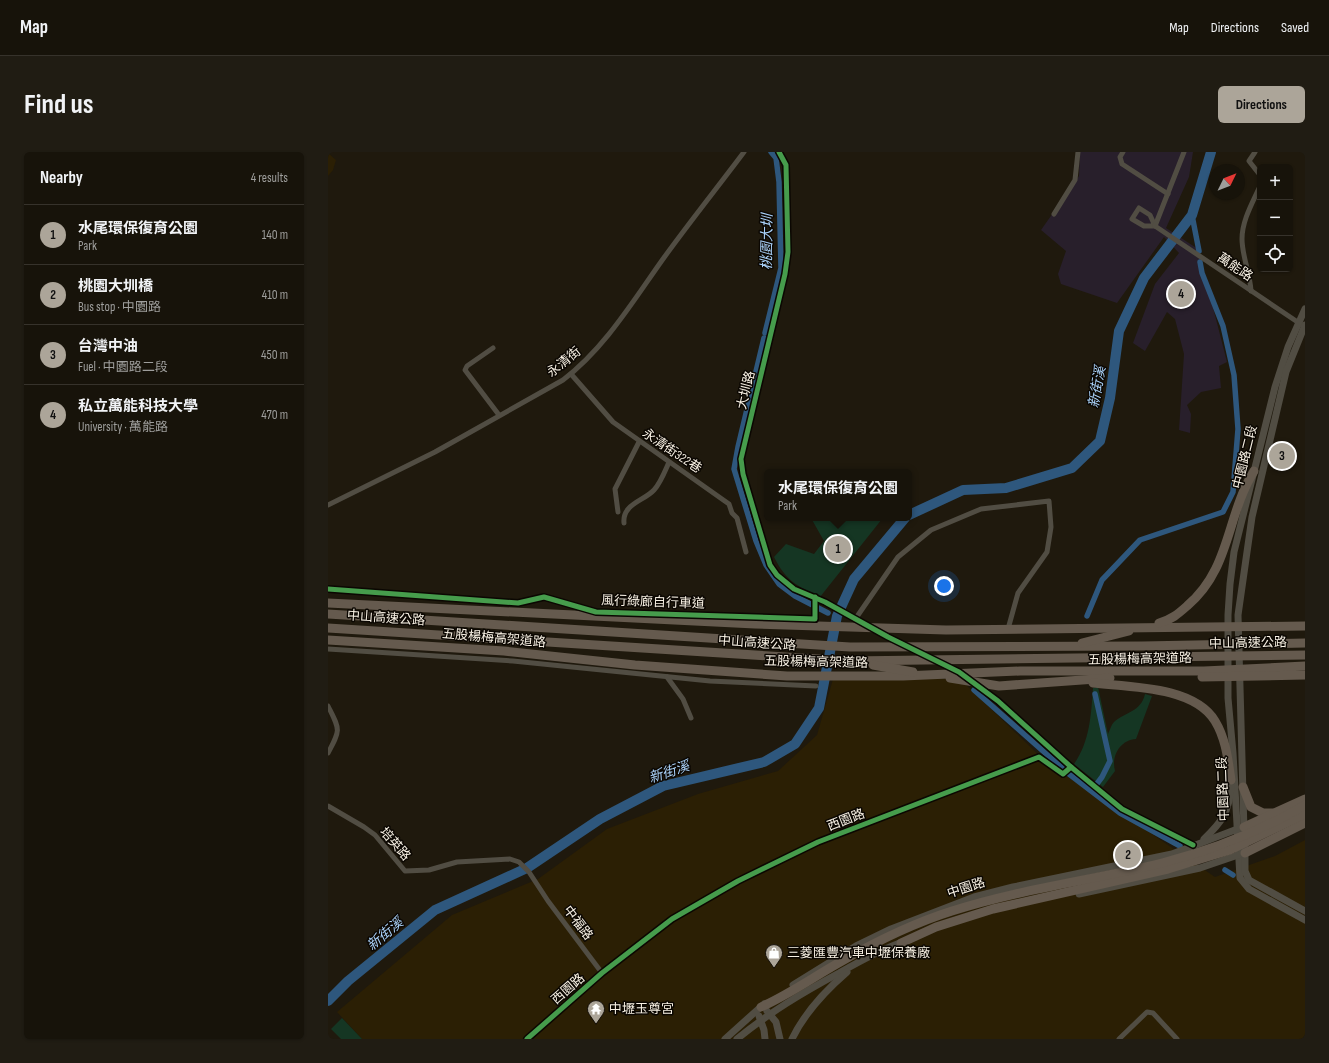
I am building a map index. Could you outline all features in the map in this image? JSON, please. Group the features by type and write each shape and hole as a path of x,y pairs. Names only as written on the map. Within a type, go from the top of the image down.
{"highway":[{"path":"1068,647 1170,621 1200,595 1220,562 1246,484 1254,471"},
{"name":"五股楊梅高架道路","path":"328,603 755,624 946,630 1305,626"},
{"name":"中山高速公路","path":"328,614 850,647 1068,647 1305,643"},
{"name":"中山高速公路","path":"328,628 849,661 1305,655"},
{"name":"五股楊梅高架道路","path":"328,640 504,651 635,665 787,676 903,676 1020,672 1196,671 1305,666"},
{"path":"849,661 999,686 1152,676 1305,675"},
{"path":"1072,681 1146,689 1173,694 1194,702 1215,720 1226,748 1231,780"},
{"path":"1243,787 1247,802 1255,810 1262,813 1271,813 1287,808"},
{"path":"1240,828 1305,799"},
{"path":"758,1009 784,996 841,961 913,925 994,899 1162,862 1226,843 1305,805"},
{"path":"1241,842 1305,809"},
{"path":"901,943 956,920 1054,894 1168,869 1230,850 1305,814"},
{"path":"1242,854 1305,823"}],"main road":[{"name":"中園路二段","path":"1240,828 1243,787 1238,615 1252,517 1286,372 1303,325 1305,309"},
{"name":"中園路二段","path":"1242,854 1228,698 1228,615 1234,552 1275,387 1288,347 1303,325"},
{"path":"1202,841 1214,829 1226,813 1234,765"},
{"name":"中園路","path":"725,1039 758,1009 856,946 891,929 974,897 1013,887 1172,854 1194,846 1202,841 1240,828"},
{"path":"1140,881 1192,859 1241,842"},
{"path":"737,1039 770,1013 859,962 901,943 979,917 1019,906 1200,868 1242,854"},
{"path":"1242,854 1245,871 1249,880 1305,912"},
{"path":"1242,854 1239,873 1242,883 1249,889 1305,920"},
{"path":"792,1039 803,1018 814,1005 832,985 859,962"},
{"path":"758,1009 770,1013 776,1022 780,1039"},
{"path":"758,1009 764,1039"}],"street":[{"name":"永清街","path":"328,505 435,452 563,380 571,374 586,360 627,312 664,258 744,152"},
{"name":"大圳路","path":"779,152 786,165 788,252 785,274 741,459 743,474 770,565 777,575 794,589 825,602 854,618"},
{"path":"1054,214 1075,180 1078,152"},
{"path":"1123,152 1120,157 1122,164 1168,194"},
{"path":"1155,226 1184,152"},
{"path":"1255,152 1249,161 1257,171"},
{"path":"1251,291 1250,277 1242,240 1248,212 1257,192"},
{"path":"1138,208 1150,215 1155,226 1144,226 1132,219 1138,208"},
{"name":"萬能路","path":"1155,226 1303,325"},
{"path":"493,348 467,366 465,370 499,415"},
{"name":"永清街322巷","path":"571,374 606,416 639,442 729,504 732,513 737,518 746,552"},
{"path":"618,512 615,490 639,442"},
{"path":"624,523 626,513 636,501 654,489 669,462"},
{"path":"888,637 854,618 898,557 931,530 981,509 1049,501 1052,527 1047,552 1018,593 1008,630"},
{"path":"328,649 513,661 666,677 761,684 816,686"},
{"path":"666,677 684,699 691,718"},
{"path":"982,687 1071,767 1122,809 1194,846"},
{"path":"328,706 338,731 328,753"},
{"name":"西園路","path":"527,1039 602,973 672,919 738,881 818,842 1039,757 1063,774 1071,767"},
{"name":"培英路","path":"328,806 364,827 375,836 405,871 429,870 457,862 510,859"},
{"name":"中福路","path":"510,859 519,862 529,872 548,901 602,973"},
{"path":"1119,1039 1147,1012 1153,1014 1177,1039"}],"shaded area":[{"path":"1080,152 1193,152 1189,177 1166,228 1198,249 1227,362 1219,366 1221,388 1201,392 1187,405 1191,414 1190,433 1179,430 1184,354 1175,319 1167,312 1145,351 1133,343 1155,284 1179,253 1164,237 1117,303 1061,284 1058,274 1066,251 1041,230 1079,176"},
{"path":"328,153 336,160 333,170 328,176"},
{"path":"833,679 960,679 1046,762 1215,877 1275,856 1305,840 1305,1039 362,1039 337,1012 452,915 538,879 607,829 698,794 778,771 817,735"}],"green space":[{"path":"813,521 880,521 820,597 793,582 783,572 774,557 786,544 814,554 824,541"},
{"path":"1098,687 1108,734 1114,722 1140,705 1145,694 1152,696 1136,739 1125,742 1118,750 1114,760 1115,771 1103,787 1074,764 1087,737 1093,688"},
{"path":"342,1018 362,1039 341,1039 331,1029"}],"waterway":[{"name":"桃園大圳","path":"765,333 781,268 779,182 776,158 771,152"},
{"name":"新街溪","path":"912,514 963,490 1006,488 1072,468 1100,441 1110,398 1119,331 1144,278 1192,215 1211,152"},
{"path":"1192,215 1199,251"},
{"path":"1087,616 1102,580 1140,540 1223,512 1233,492 1238,429 1234,375 1223,326 1202,273 1200,262"},
{"name":"桃園大圳","path":"764,338 734,469 756,541 766,565 779,584 795,596 828,613"},
{"name":"新街溪","path":"328,1001 348,981 435,910 527,868 600,819 663,786 764,762 795,744 819,708 837,616 854,579 902,521"},
{"name":"桃園大圳","path":"974,690 1069,774 1120,813 1180,846"},
{"path":"1093,789 1102,777 1110,761 1095,694"},
{"name":"桃園大圳","path":"1225,870 1233,875"}],"tunnel":[{"path":"888,637 904,645"},
{"path":"913,649 931,658"},
{"path":"938,661 959,672"}],"cycle path":[{"path":"779,152 786,165 788,252 785,274 741,459 743,474 770,565 777,575 794,589 825,602 888,637 959,672 998,701 1071,767 1122,809 1193,845"},
{"name":"風行綠廊自行車道","path":"328,589 518,603 544,597 596,612 815,619 815,597"},
{"path":"527,1039 602,973 672,919 738,881 818,842 1039,757 1063,774 1071,767"}],"place":[{"name":"私立萬能科技大學","path":"1181,294"},
{"name":"台灣中油","path":"1282,456"},
{"name":"水尾環保復育公園","path":"838,549"},
{"name":"桃園大圳橋","path":"1128,855"},
{"name":"三菱匯豐汽車中壢保養廠","path":"774,968"},
{"name":"中壢玉尊宮","path":"596,1024"}]}
